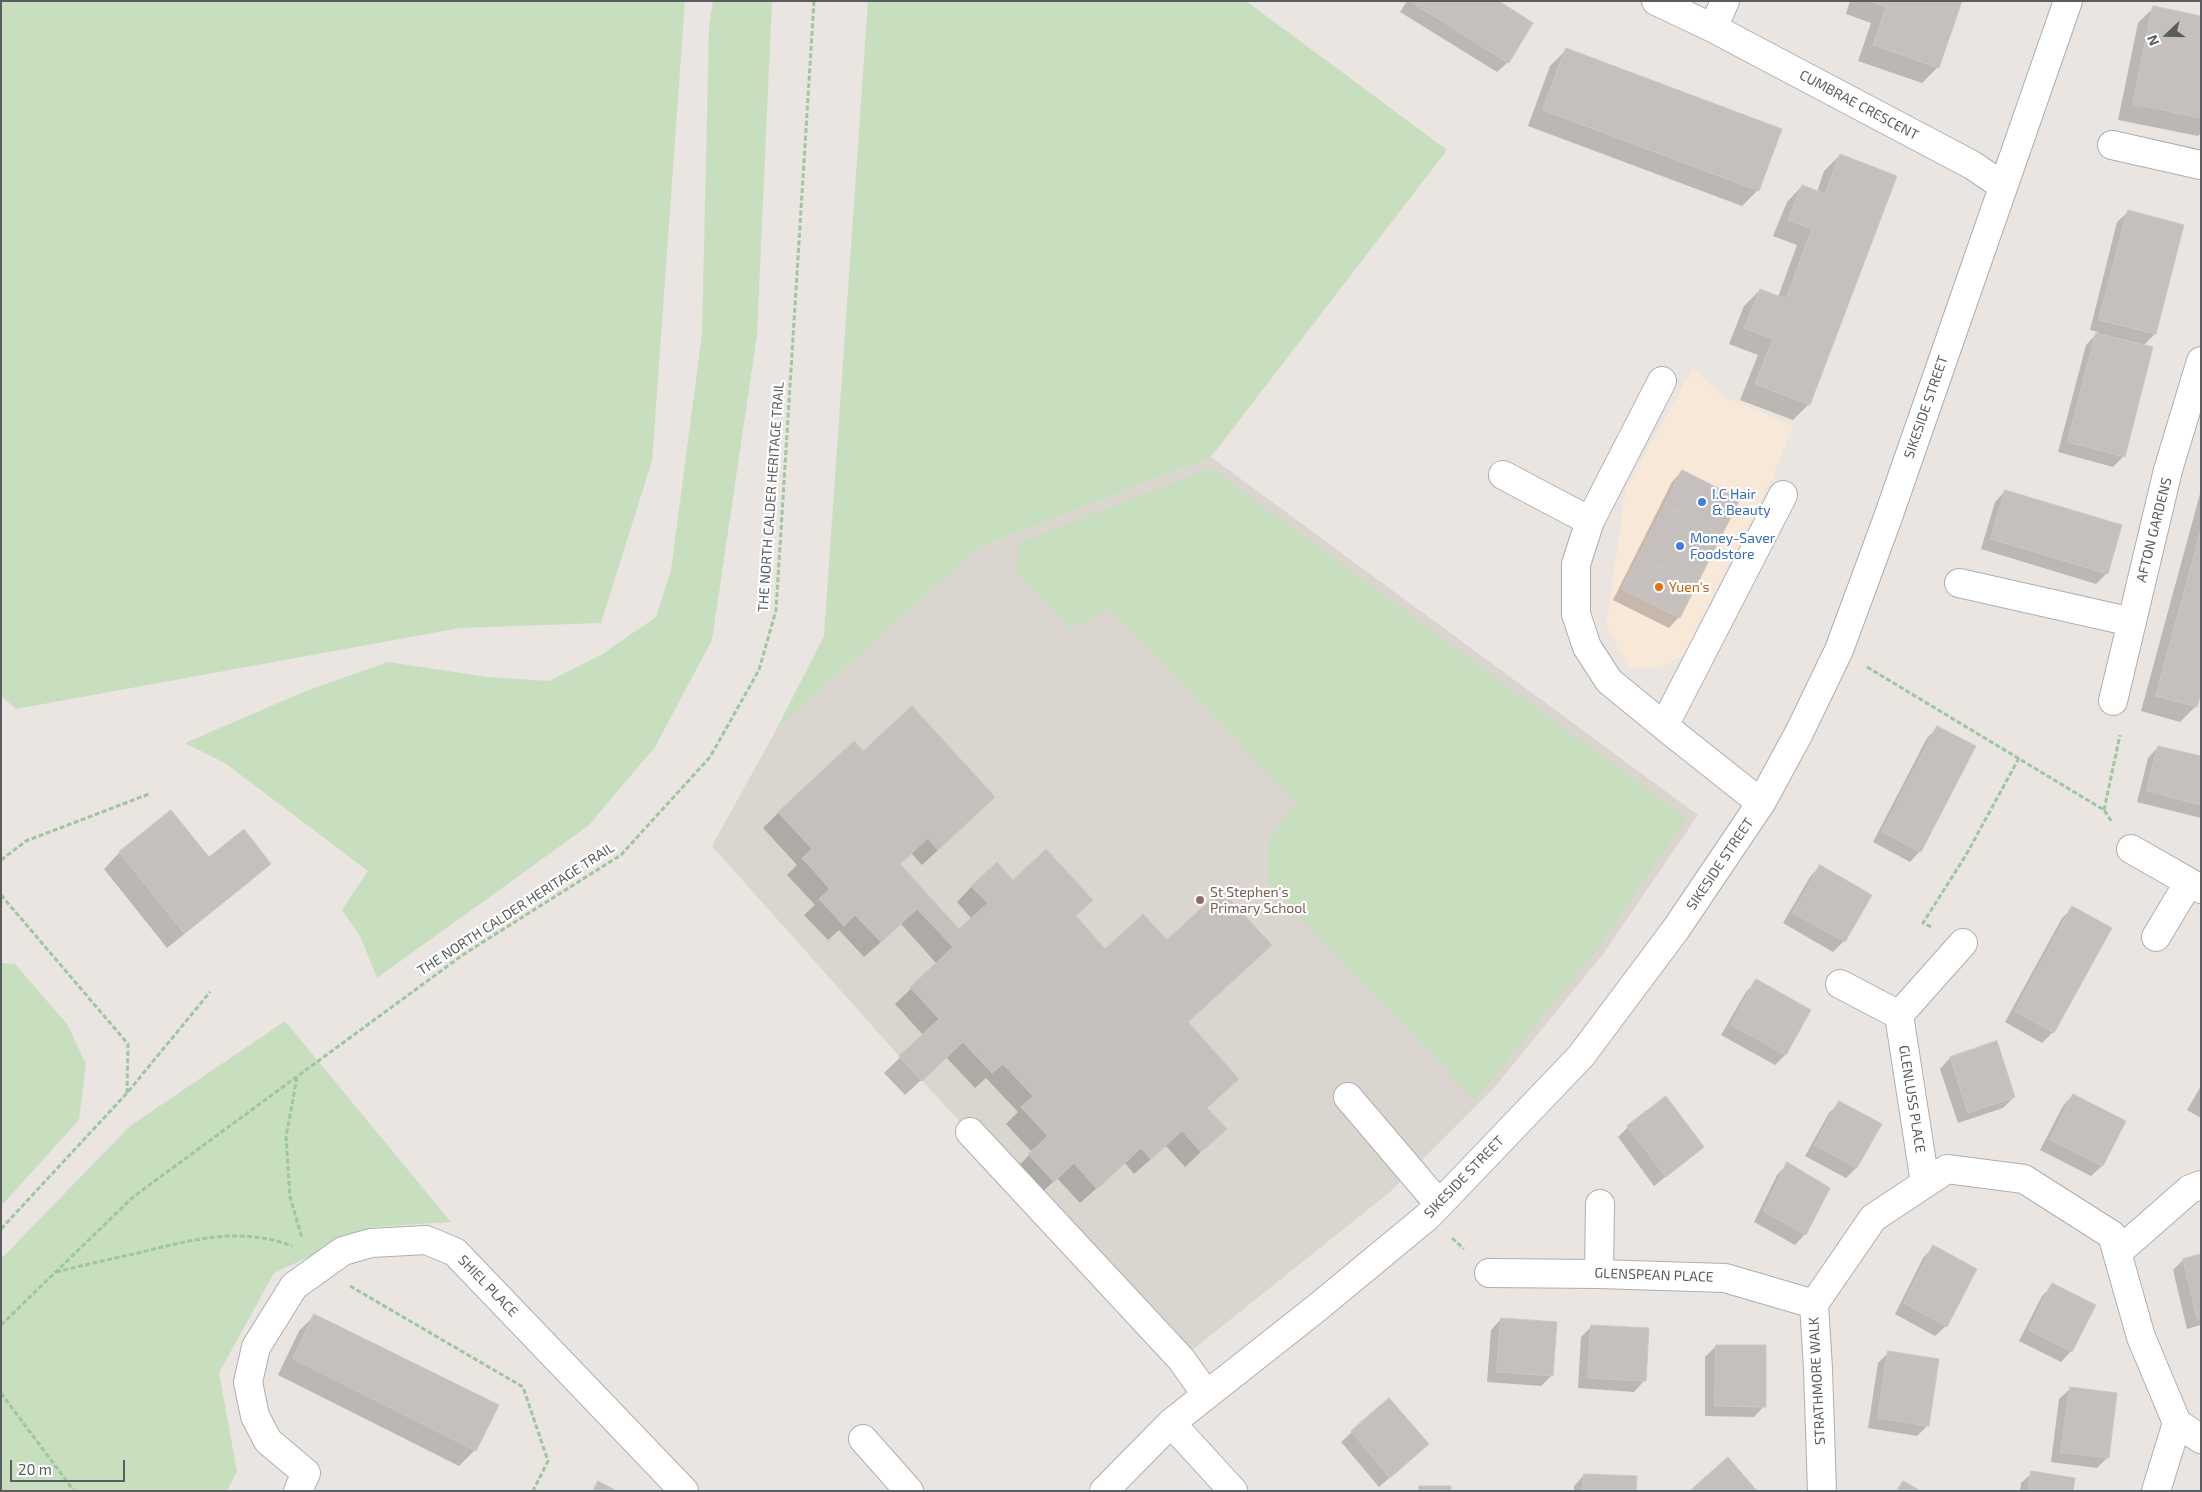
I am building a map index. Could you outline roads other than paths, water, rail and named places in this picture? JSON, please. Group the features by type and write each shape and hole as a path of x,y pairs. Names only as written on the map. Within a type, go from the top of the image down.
{"street":[{"name":"CUMBRAE CRESCENT","path":"1656,1 1713,28 1972,165 2002,186"},
{"path":"1713,28 1725,1"},
{"name":"SIKESIDE STREET","path":"1104,1491 1171,1423 1318,1307 1434,1210 1581,1056 1676,929 1761,803 1799,733 1839,650 1887,520 2068,1"},
{"path":"2112,145 2201,165"},
{"name":"AFTON GARDENS","path":"2113,701 2168,470 2201,361"},
{"name":"SIKESIDE STREET","path":"1662,381 1590,521 1576,564 1576,614 1587,647 1609,681 1761,803"},
{"path":"1503,475 1590,521"},
{"path":"1664,726 1783,495"},
{"path":"1959,584 2132,622"},
{"path":"2131,849 2195,886 2156,937"},
{"path":"1840,984 1899,1015 1963,943"},
{"name":"GLENLUSS PLACE","path":"1899,1015 1925,1183"},
{"path":"1348,1097 1434,1210"},
{"path":"970,1132 1181,1359 1206,1394"},
{"name":"STRATHMORE WALK","path":"1822,1491 1814,1304 1873,1218 1947,1169 2024,1179 2112,1235 2141,1337 2177,1423"},
{"path":"2117,1253 2190,1189 2201,1185"},
{"path":"1599,1274 1600,1204"},
{"name":"SHIEL PLACE","path":"298,1491 306,1473 268,1441 254,1416 248,1382 256,1347 294,1286 314,1261 371,1243 426,1240 455,1252 684,1491"},
{"name":"GLENSPEAN PLACE","path":"1490,1273 1725,1278 1814,1304"},
{"path":"1171,1423 1233,1491"},
{"path":"2156,1491 2177,1423 2201,1439"},
{"path":"863,1439 909,1491"}],"place":[{"name":"I.C Hair & Beauty","path":"1702,502"},
{"name":"Money-Saver Foodstore","path":"1680,546"},
{"name":"Yuen's","path":"1659,587"},
{"name":"St Stephen's Primary School","path":"1200,900"}]}
